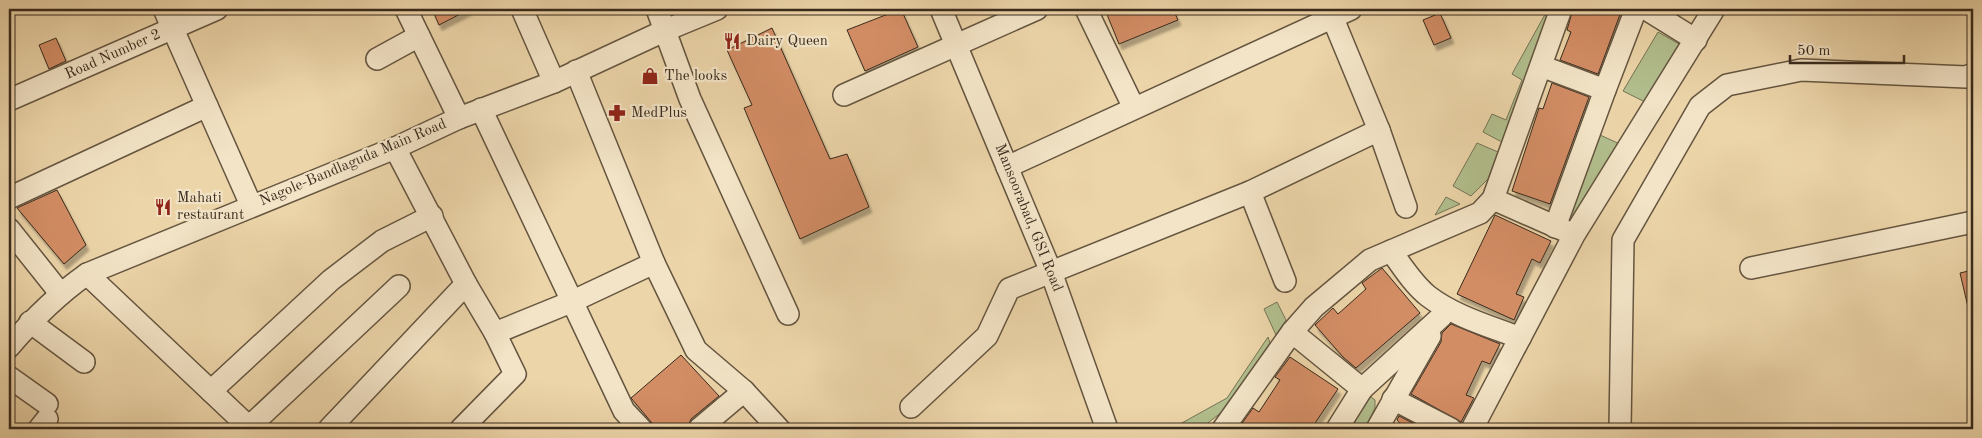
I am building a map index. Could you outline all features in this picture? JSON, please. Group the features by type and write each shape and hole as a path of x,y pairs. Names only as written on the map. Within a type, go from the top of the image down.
{"street":[{"path":"164,9 251,206"},
{"name":"Road Number 2","path":"9,100 217,9"},
{"path":"406,9 459,118"},
{"path":"522,9 554,82"},
{"path":"657,9 690,99 788,314"},
{"name":"Nagole-Bandlaguda Main Road","path":"9,347 30,322 60,293 87,274 395,148 459,118 554,82 666,30 717,9"},
{"name":"Mansoorabad, GSI Road","path":"941,9 1051,272 1108,429"},
{"path":"844,95 1037,9"},
{"path":"1086,9 1134,108"},
{"path":"1223,429 1292,332 1314,307 1370,260 1480,213 1493,198 1561,9"},
{"path":"1555,227 1636,9"},
{"path":"1646,9 1696,40"},
{"path":"1472,429 1574,235 1714,9"},
{"path":"1007,167 1338,11 1406,207"},
{"path":"377,59 419,36"},
{"path":"1541,66 1606,90"},
{"path":"1620,429 1623,240 1700,106 1727,84 1801,70 1966,77 1973,74"},
{"path":"576,71 654,263 696,350 744,392 779,429"},
{"path":"9,198 207,106"},
{"path":"481,109 624,411 641,429"},
{"path":"911,407 987,336 1009,289 1250,192 1379,130"},
{"path":"395,148 466,284 495,333 515,374 461,429"},
{"path":"1250,192 1285,281"},
{"path":"1493,198 1574,235"},
{"path":"211,391 332,280 382,241 432,216"},
{"path":"1751,268 1973,222"},
{"path":"9,229 60,293"},
{"path":"1390,251 1407,274 1444,312 1520,338"},
{"path":"495,333 571,302 654,263"},
{"path":"87,274 211,391 242,426 399,286"},
{"path":"329,429 466,284"},
{"path":"1337,429 1362,389 1444,312"},
{"path":"1377,429 1444,312"},
{"path":"30,322 84,362"},
{"path":"1292,332 1362,389"},
{"path":"9,377 44,417"},
{"path":"699,429 744,392"},
{"path":"1393,399 1451,429"}],"green space":[{"path":"1548,9 1550,9 1502,142 1483,132 1492,114 1506,120 1522,80 1512,74"},
{"path":"1658,32 1679,44 1645,102 1623,91"},
{"path":"1600,135 1622,145 1576,221 1569,219"},
{"path":"1477,143 1498,152 1488,179 1471,196 1453,186"},
{"path":"1446,197 1460,204 1435,215"},
{"path":"1277,302 1286,320 1276,335 1264,309"},
{"path":"1268,337 1270,343 1222,412 1200,429 1171,429 1227,398"},
{"path":"1371,397 1375,400 1375,408 1365,429 1339,429 1360,402"}],"building":[{"path":"432,9 470,9 439,25"},
{"path":"901,9 918,47 865,71 847,30"},
{"path":"1115,9 1173,9 1178,20 1119,44 1106,12"},
{"path":"1573,9 1622,9 1598,74 1560,60 1571,32 1567,30"},
{"path":"1440,13 1451,38 1434,45 1423,20"},
{"path":"772,28 830,159 847,154 869,207 800,239 744,108 752,105 727,50"},
{"path":"56,38 66,61 49,69 39,45"},
{"path":"1552,83 1589,97 1550,204 1512,191 1539,108 1543,109"},
{"path":"57,190 86,245 64,264 17,208"},
{"path":"1495,215 1551,241 1540,263 1532,259 1516,294 1524,297 1514,320 1457,294"},
{"path":"1382,268 1420,313 1356,368 1343,357 1315,325 1333,308 1338,314 1366,289 1362,283"},
{"path":"1973,270 1973,306 1968,307 1960,273"},
{"path":"1451,324 1500,344 1490,364 1482,361 1466,395 1474,398 1461,422 1411,394 1441,342 1442,333"},
{"path":"681,355 719,396 691,419 687,429 657,429 631,398"},
{"path":"1290,357 1338,389 1311,429 1238,429 1253,408 1259,412 1280,380 1275,377"},
{"path":"1399,416 1424,429 1405,429 1397,420"}],"place":[{"name":"Dairy Queen","path":"732,41"},
{"name":"The looks","path":"650,76"},
{"name":"MedPlus","path":"617,113"},
{"name":"Mahati restaurant","path":"163,207"}]}
